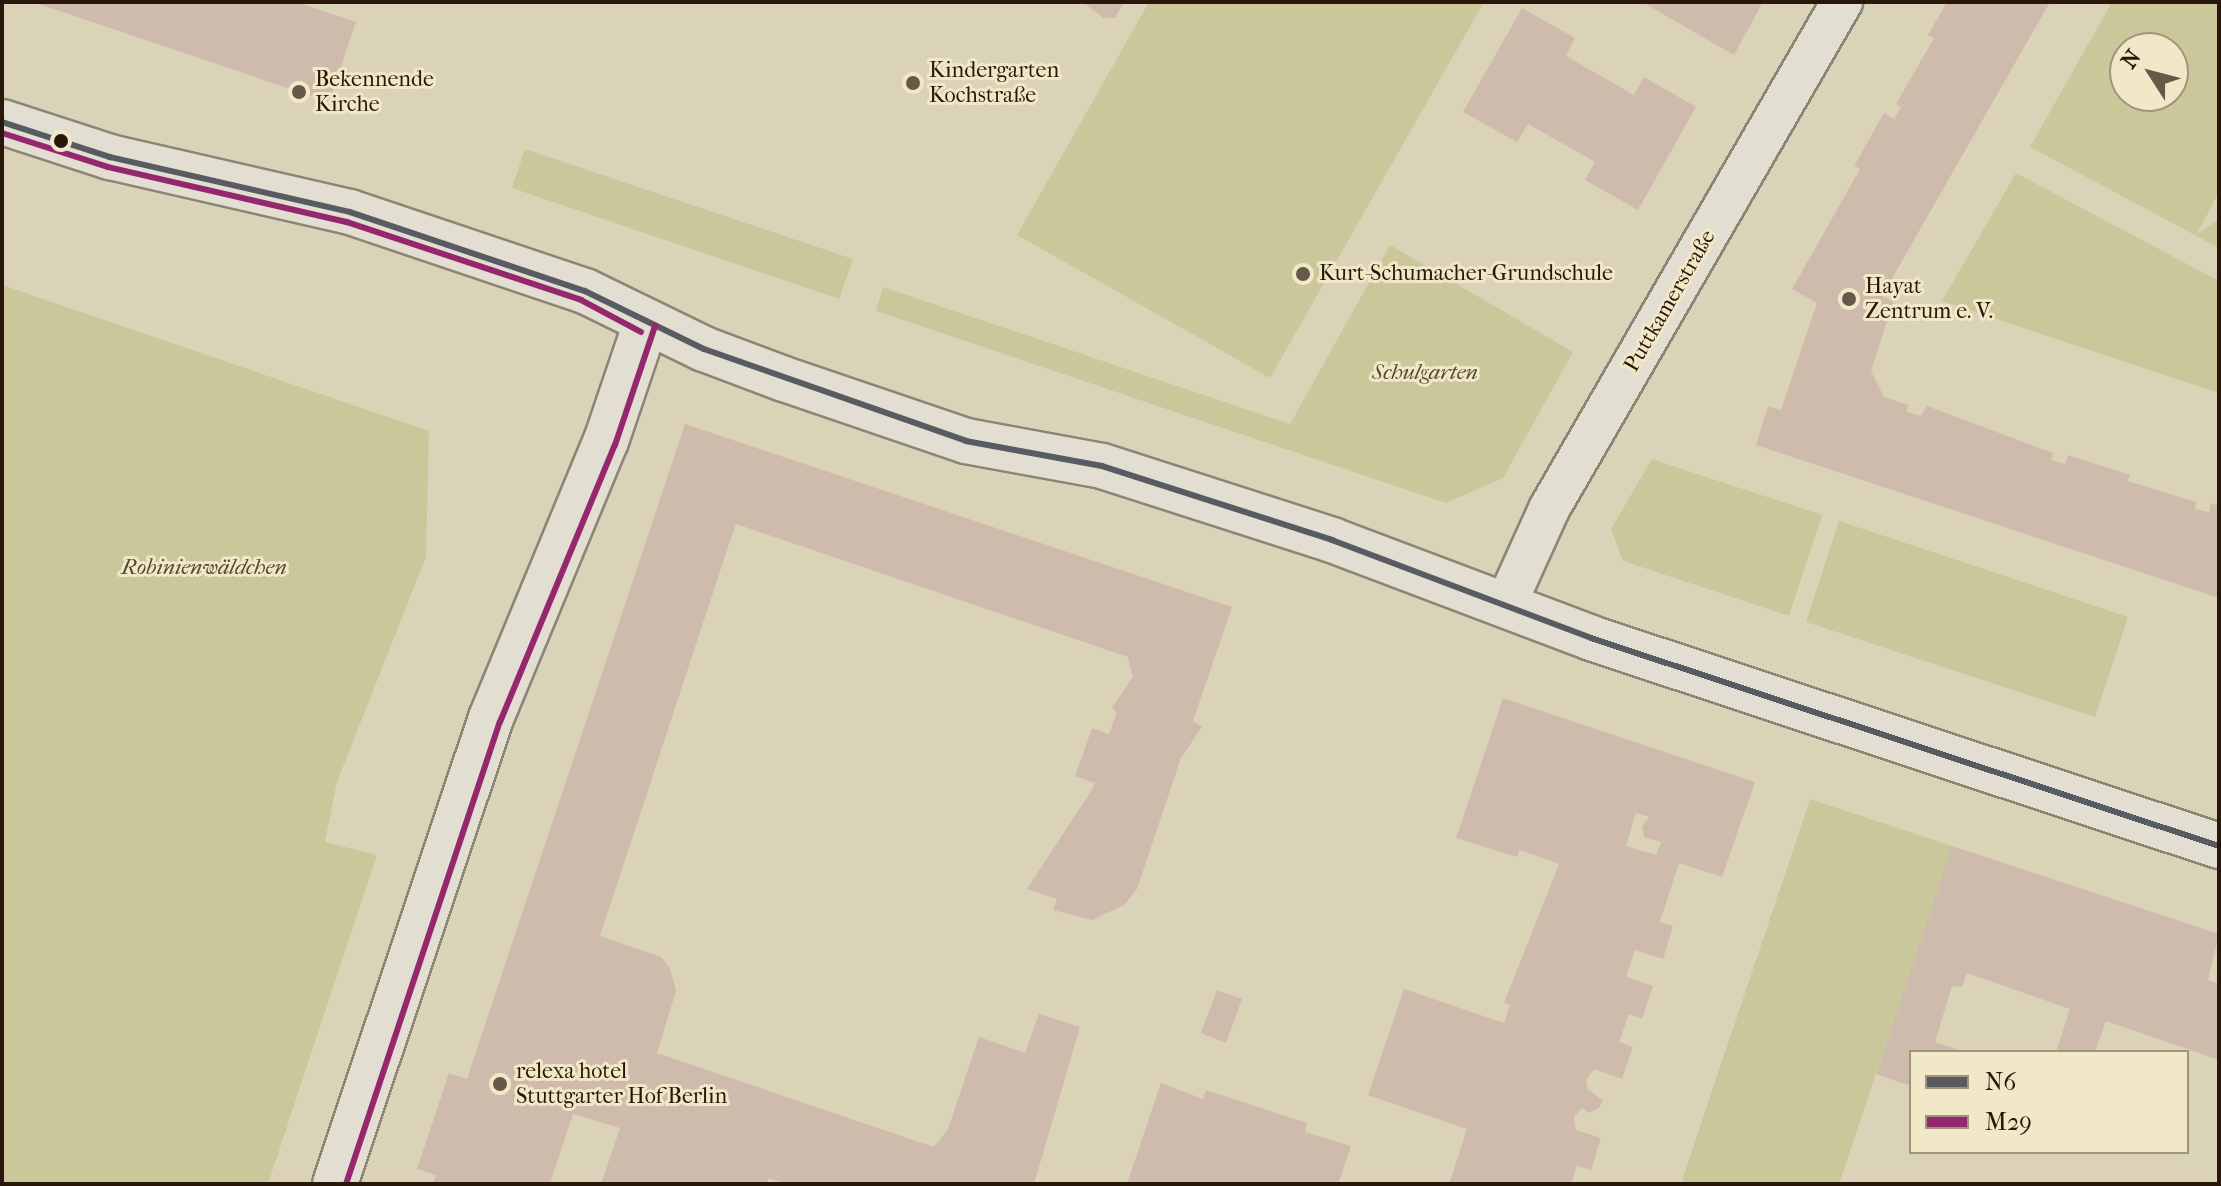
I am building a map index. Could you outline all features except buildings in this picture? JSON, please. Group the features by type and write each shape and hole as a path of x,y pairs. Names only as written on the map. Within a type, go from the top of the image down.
{"main road":[{"path":"2,122 110,157 350,212 585,291 646,323 784,379 966,441 1102,466 1368,552 1620,648 2219,846"},
{"path":"335,1184 491,718 606,441 646,323"}],"street":[{"name":"Puttkamerstraße","path":"1506,604 1549,509 1842,2"}],"green space":[{"path":"1149,2 1484,2 1270,378 1017,235"},
{"path":"2112,2 2219,2 2219,192 2197,234 2219,219 2219,248 2030,147"},
{"path":"525,149 853,259 839,299 512,188"},
{"path":"2016,173 2219,281 2219,393 1942,301"},
{"name":"Schulgarten","path":"1390,245 1573,352 1503,478 1446,503 876,311 883,287 1290,424"},
{"name":"Robinienwäldchen","path":"2,285 429,431 426,557 337,782 325,842 377,855 268,1184 2,1184"},
{"path":"1652,459 1822,515 1789,616 1623,561 1611,529"},
{"path":"1839,521 2128,617 2095,717 1806,622"},
{"path":"1810,799 1952,846 1839,1184 1681,1184"}],"transit line":[{"name":"N6","path":"2,122 110,157 350,212 585,291 704,349 966,441 1102,466 1332,540 1591,638 2219,846"},
{"name":"M29","path":"2,133 108,167 347,222 581,300 641,332"},
{"name":"M29","path":"346,1184 500,722 615,445 655,326"}],"place":[{"name":"Kindergarten Kochstraße","path":"913,83"},
{"name":"Bekennende Kirche","path":"299,92"},
{"name":"Kurt-Schumacher-Grundschule","path":"1303,274"},
{"name":"Hayat Zentrum e. V.","path":"1849,299"},
{"name":"relexa hotel Stuttgarter Hof Berlin","path":"500,1084"}]}
